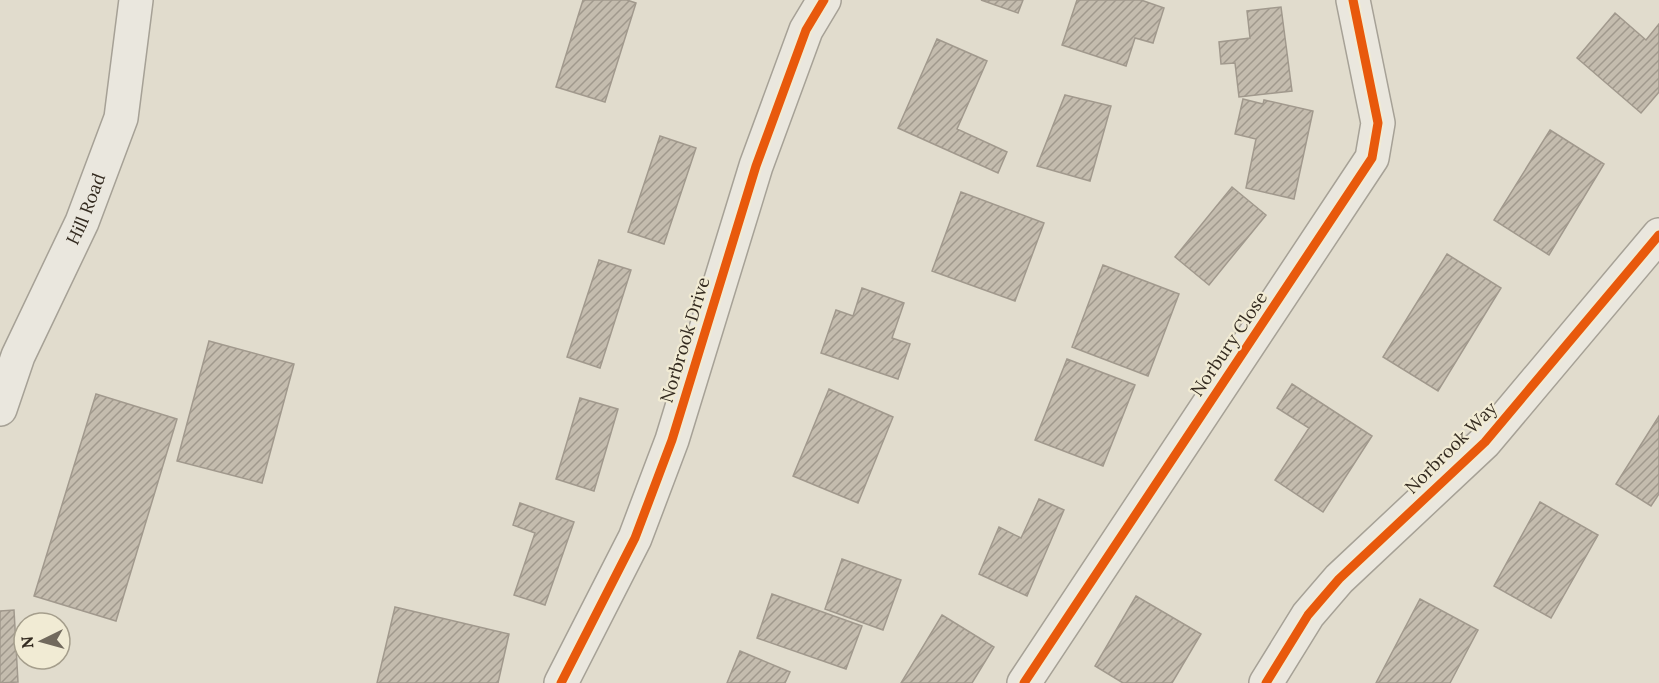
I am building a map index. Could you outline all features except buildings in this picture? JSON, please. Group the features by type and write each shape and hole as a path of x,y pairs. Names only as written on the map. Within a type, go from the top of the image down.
{"street":[{"name":"Hill Road","path":"0,409 18,356 82,222 121,118 136,0"},
{"name":"Norbrook Drive","path":"561,683 635,538 672,440 756,166 806,30 824,0"},
{"name":"Norbury Close","path":"1024,683 1372,158 1378,123 1353,0"},
{"name":"Norbrook Way","path":"1266,683 1308,615 1339,579 1485,442 1659,235"}],"cycle path":[{"path":"561,683 635,538 672,440 756,166 806,30 824,0"},
{"path":"1024,683 1372,158 1378,123 1353,0"},
{"path":"1266,683 1308,615 1339,579 1485,442 1659,235"}]}
